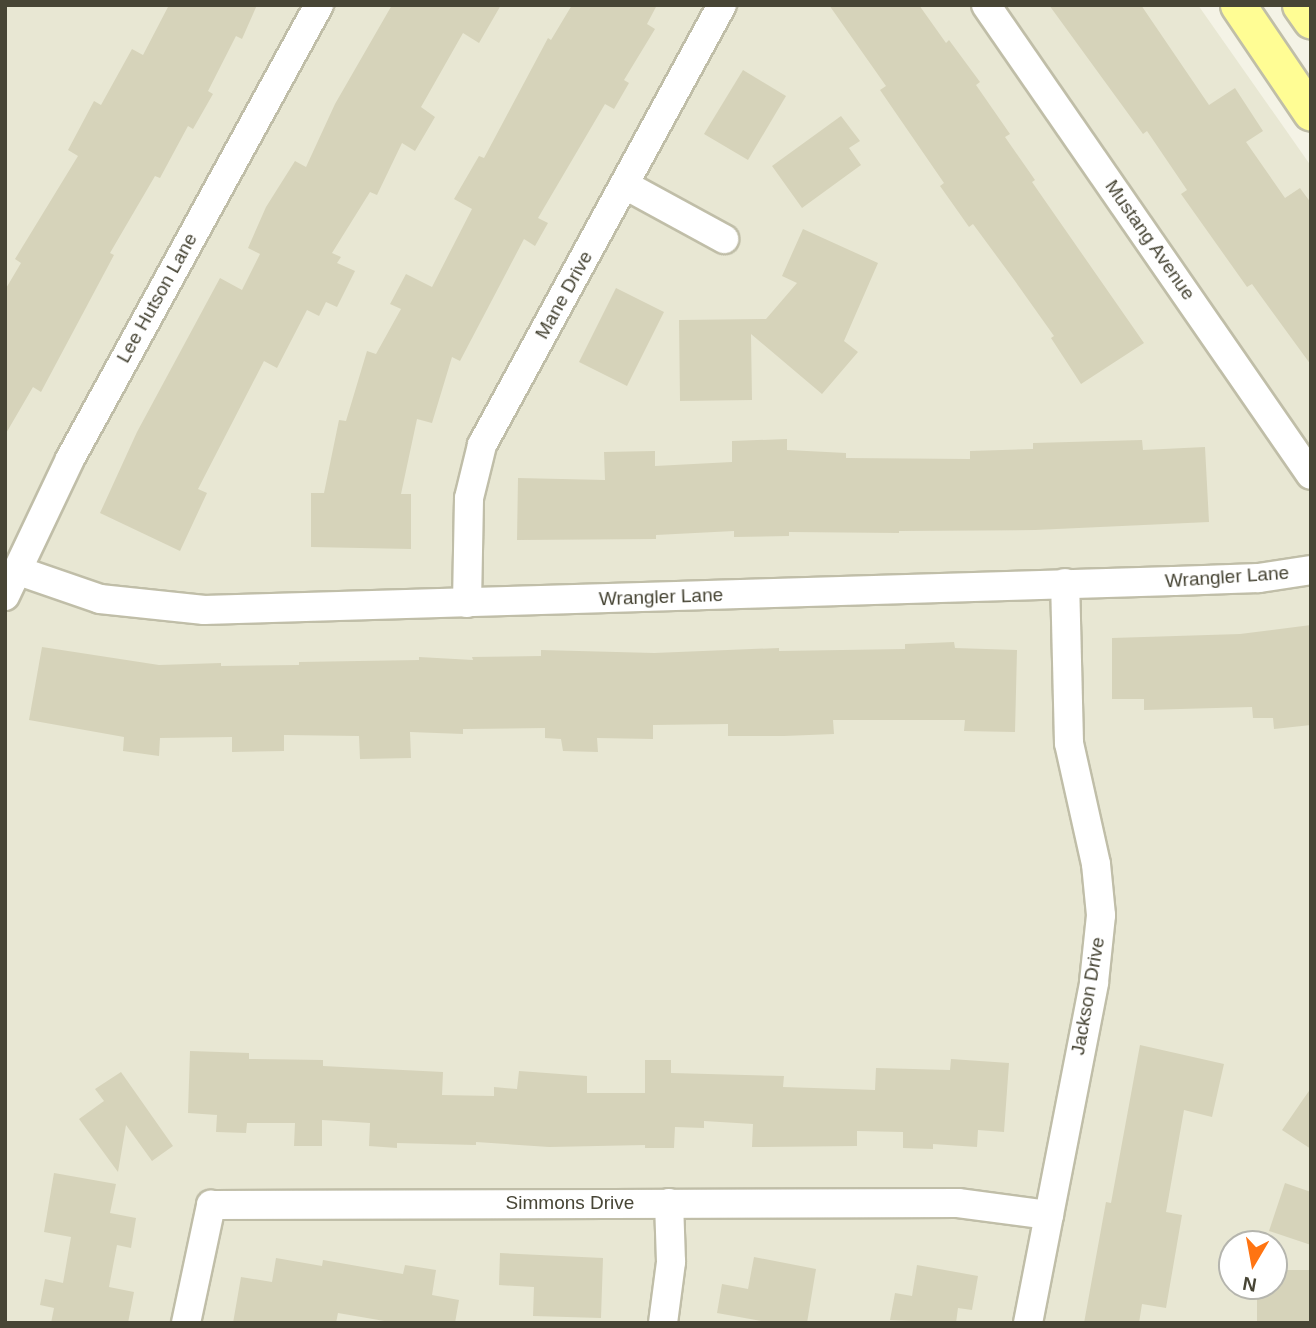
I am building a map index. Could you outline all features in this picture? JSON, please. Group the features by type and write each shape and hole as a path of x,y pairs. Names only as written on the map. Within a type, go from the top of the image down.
{"main road":[{"path":"1238,5 1311,113"},
{"path":"1300,5 1311,21"}],"street":[{"name":"Lee Hutson Lane","path":"5,596 69,459 319,5"},
{"name":"Mane Drive","path":"467,603 468,498 482,445 722,5"},
{"name":"Mustang Avenue","path":"986,5 1311,475"},
{"path":"625,185 724,239"},
{"name":"Wrangler Lane","path":"16,570 100,599 160,608 204,610 1259,578 1311,570"},
{"name":"Jackson Drive","path":"1028,1323 1094,982 1101,915 1096,864 1069,743 1065,583"},
{"path":"663,1323 671,1262 668,1203"},
{"name":"Simmons Drive","path":"186,1323 211,1205 958,1203 1049,1215"}],"shaded area":[{"path":"5,5 1198,5 1311,166 1311,1323 5,1323"}],"building":[{"path":"169,5 257,5 242,39 236,36 208,91 213,94 193,129 188,126 160,178 155,176 110,253 114,255 41,392 33,387 5,435 5,290 21,263 15,259 78,156 68,150 94,101 101,105 132,49 143,55"},
{"path":"392,5 501,5 479,43 463,33 421,107 435,117 415,151 402,143 377,195 370,192 332,253 341,257 337,263 355,271 337,307 326,302 319,316 307,310 277,368 264,361 198,489 207,493 180,551 100,513 137,432 220,278 242,290 260,254 248,248 266,207 295,161 306,167 335,104"},
{"path":"572,5 657,5 647,24 655,29 624,80 629,83 614,109 605,104 538,218 548,223 535,246 524,239 460,361 452,357 432,423 417,419 401,494 411,494 411,549 311,547 311,493 324,493 339,420 346,421 367,351 376,354 401,309 390,304 406,274 432,287 472,209 454,199 479,156 484,158 548,38 551,40"},
{"path":"829,5 919,5 946,43 949,40 980,82 976,85 1010,134 1005,137 1035,180 1032,182 1144,343 1081,384 1051,338 1054,336 1015,281 973,224 969,227 940,186 944,183 880,90 886,86"},
{"path":"1049,5 1141,5 1209,105 1235,88 1263,131 1246,142 1285,198 1300,188 1311,203 1311,365 1252,284 1247,287 1181,194 1187,190 1147,131 1143,134"},
{"path":"743,70 786,96 748,160 704,134"},
{"path":"841,116 860,141 849,148 861,165 802,208 772,166"},
{"path":"803,229 878,263 844,341 858,352 822,394 751,334 752,400 680,401 679,320 766,319 797,283 782,276"},
{"path":"616,288 664,312 627,386 579,362"},
{"path":"787,439 787,450 846,453 846,458 970,459 970,451 1033,449 1033,443 1142,440 1143,450 1205,447 1209,522 1035,530 789,532 789,536 734,537 734,531 656,535 656,539 517,540 518,478 605,480 604,452 655,451 655,466 732,462 732,441"},
{"path":"1311,625 1311,725 1274,729 1273,718 1253,718 1252,707 1144,710 1144,699 1112,699 1112,638 1240,634"},
{"path":"954,642 955,648 1017,650 1015,732 964,731 965,720 833,720 834,734 784,736 728,736 728,724 653,725 653,739 597,738 598,752 563,751 561,739 545,738 545,728 463,729 463,734 410,732 411,758 360,759 359,736 284,735 284,751 232,752 232,737 160,738 159,756 123,751 124,737 29,720 42,647 159,665 221,663 221,666 419,660 419,657 473,660 472,657 541,656 541,650 654,653 779,648 779,651 905,649 905,644"},
{"path":"1140,1045 1224,1064 1212,1117 1184,1110 1166,1212 1182,1215 1166,1308 1142,1304 1139,1323 1084,1323 1106,1202 1111,1203"},
{"path":"190,1051 249,1053 249,1059 323,1060 323,1066 443,1072 442,1095 494,1096 494,1087 517,1089 519,1071 587,1076 587,1093 645,1093 645,1060 671,1060 671,1073 784,1076 783,1087 875,1090 876,1068 950,1070 951,1059 1009,1063 1004,1132 978,1130 977,1147 933,1144 933,1149 903,1148 903,1132 857,1131 857,1146 752,1147 753,1124 704,1121 704,1128 675,1127 674,1148 645,1148 645,1145 549,1147 476,1142 476,1145 397,1143 397,1148 369,1146 370,1123 322,1120 322,1146 294,1146 295,1123 247,1123 246,1133 216,1132 217,1115 188,1113"},
{"path":"121,1072 173,1146 152,1161 126,1125 118,1172 79,1119 104,1101 95,1089"},
{"path":"1311,1088 1311,1149 1282,1130"},
{"path":"54,1173 116,1184 110,1213 136,1218 131,1248 117,1245 109,1287 134,1292 128,1323 51,1323 54,1308 40,1305 45,1279 63,1283 71,1237 44,1232"},
{"path":"1285,1183 1311,1192 1311,1245 1288,1237 1288,1230 1269,1230"},
{"path":"500,1253 603,1258 601,1318 533,1316 534,1287 499,1285"},
{"path":"754,1257 816,1269 807,1323 773,1323 717,1313 722,1284 748,1289"},
{"path":"276,1258 322,1266 323,1260 403,1274 405,1265 436,1270 432,1295 459,1300 455,1323 396,1323 338,1313 336,1323 233,1323 241,1277 272,1282"},
{"path":"917,1265 978,1276 972,1310 958,1308 956,1323 890,1320 895,1293 912,1296"},
{"path":"1288,1270 1311,1270 1311,1323 1257,1323 1257,1300 1288,1300"}]}
